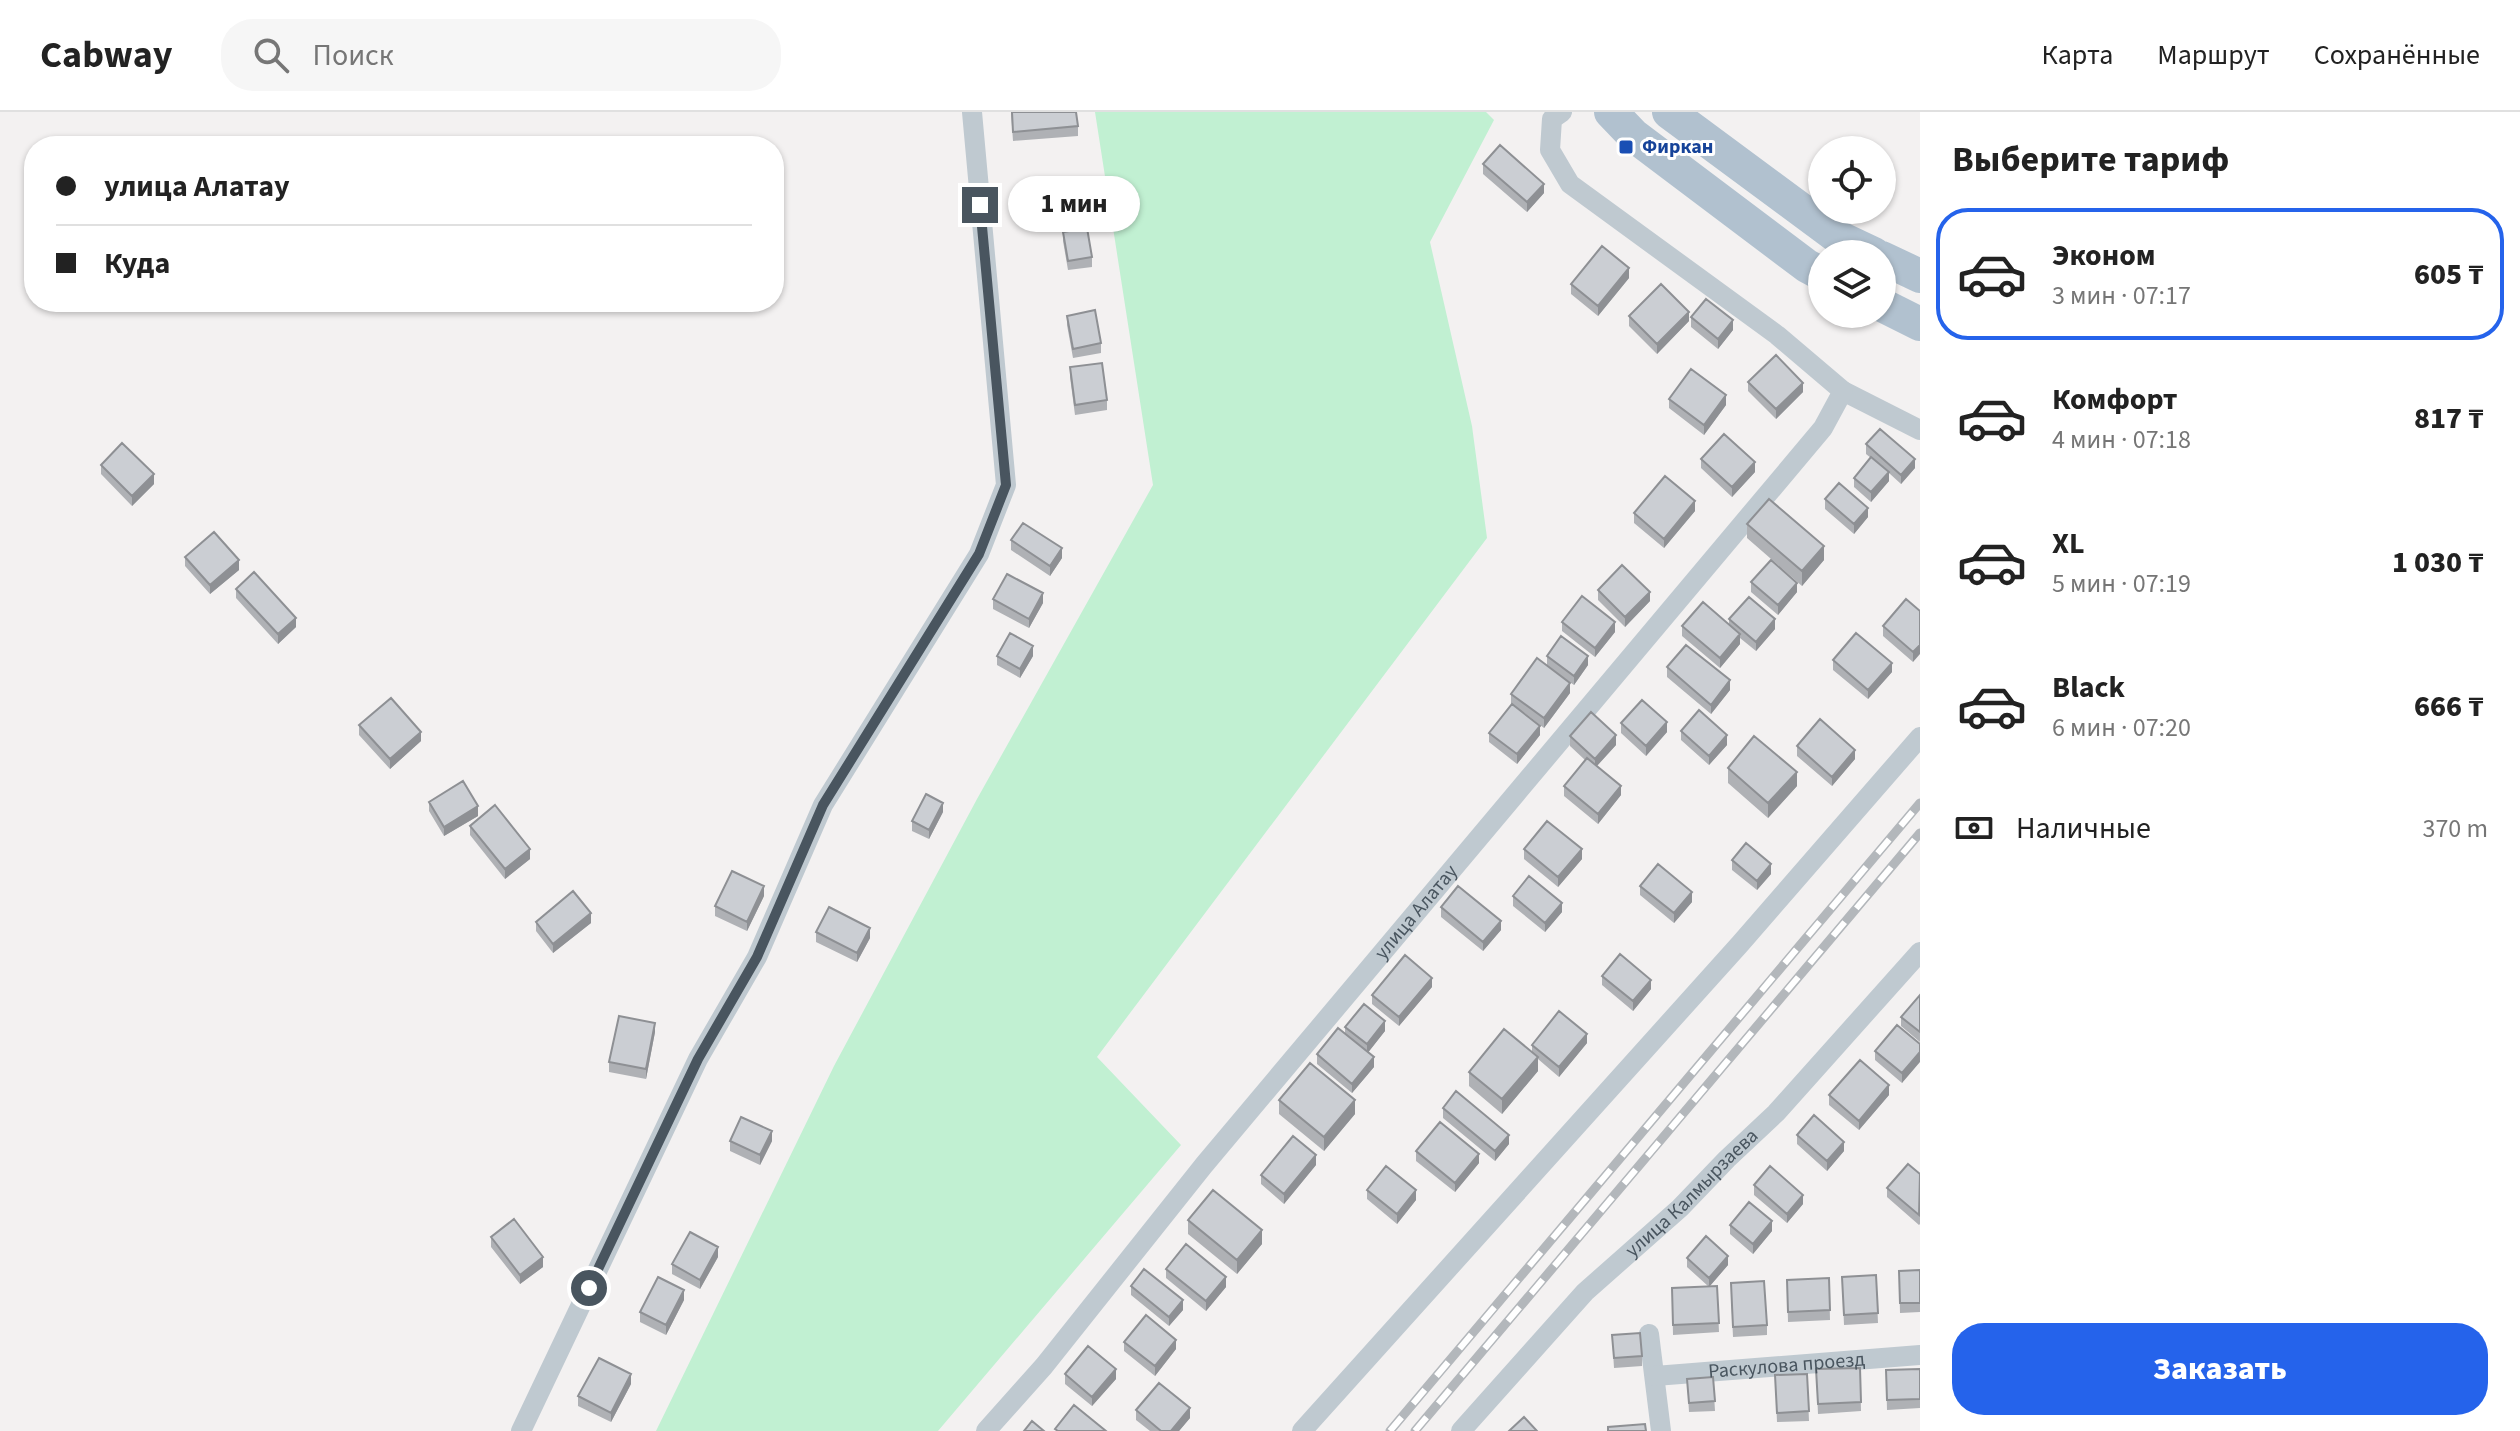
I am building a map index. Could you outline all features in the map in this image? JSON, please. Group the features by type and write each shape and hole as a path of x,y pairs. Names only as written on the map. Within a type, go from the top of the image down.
{"main road":[{"path":"1611,112 1633,135 1808,266"},
{"path":"1669,112 1844,240"},
{"path":"1896,265 1920,276"},
{"path":"1896,312 1920,324"}],"street":[{"path":"521,1431 698,1059 757,957 823,805 979,554 1006,485 972,112"},
{"path":"1562,112 1552,119 1550,150 1570,184 1777,335 1843,391 1920,430"},
{"name":"улица Алатау","path":"986,1431 1044,1366 1204,1165 1823,428 1843,391"},
{"path":"1302,1431 1740,944 1920,737"},
{"name":"улица Калмырзаева","path":"1461,1431 1585,1292 1680,1208 1776,1113 1920,952"},
{"path":"1649,1334 1661,1431"},
{"name":"Раскулова проезд","path":"1655,1376 1920,1355"}],"green space":[{"path":"1095,112 1486,112 1494,120 1430,242 1472,426 1487,538 1097,1057 1181,1145 938,1431 656,1431 834,1066 977,799 1153,485"}],"building":[{"path":"1012,112 1076,112 1078,126 1013,132"},
{"path":"1500,145 1544,184 1527,202 1483,164"},
{"path":"1087,228 1092,257 1068,261 1063,232"},
{"path":"1602,246 1629,268 1598,306 1571,284"},
{"path":"1661,284 1689,312 1657,344 1629,316"},
{"path":"1706,299 1733,320 1718,339 1691,317"},
{"path":"1095,310 1101,343 1073,349 1067,316"},
{"path":"1776,355 1803,383 1776,409 1748,382"},
{"path":"1102,363 1107,400 1075,405 1070,367"},
{"path":"1691,369 1726,395 1704,425 1669,399"},
{"path":"1880,429 1915,459 1901,475 1866,444"},
{"path":"1724,434 1755,462 1732,487 1701,459"},
{"path":"122,443 154,474 132,496 101,465"},
{"path":"1871,457 1889,472 1871,492 1854,478"},
{"path":"1665,476 1695,501 1664,539 1634,513"},
{"path":"1839,483 1868,508 1854,524 1825,499"},
{"path":"1769,499 1824,546 1802,571 1747,524"},
{"path":"1023,523 1062,548 1050,566 1011,540"},
{"path":"214,532 239,560 210,585 185,557"},
{"path":"1771,560 1797,583 1778,605 1751,582"},
{"path":"1622,565 1650,592 1625,617 1598,590"},
{"path":"254,572 296,618 278,634 236,589"},
{"path":"1007,574 1043,593 1029,619 993,599"},
{"path":"1582,596 1615,622 1595,648 1562,622"},
{"path":"1749,597 1775,619 1756,642 1729,619"},
{"path":"1906,599 1920,611 1920,645 1913,652 1883,626"},
{"path":"1703,602 1740,634 1720,658 1682,626"},
{"path":"1010,633 1033,646 1020,669 997,656"},
{"path":"1856,633 1892,663 1868,690 1833,660"},
{"path":"1561,636 1588,656 1574,676 1547,656"},
{"path":"1686,645 1730,680 1711,705 1667,667"},
{"path":"1537,658 1570,683 1544,718 1511,694"},
{"path":"391,698 421,732 390,759 359,725"},
{"path":"1642,700 1667,722 1646,746 1621,723"},
{"path":"1512,704 1540,726 1517,754 1489,733"},
{"path":"1699,710 1727,735 1709,756 1681,731"},
{"path":"1591,712 1616,735 1595,759 1570,736"},
{"path":"1820,719 1855,750 1832,777 1797,746"},
{"path":"1754,736 1797,772 1768,803 1728,768"},
{"path":"1587,758 1621,786 1598,814 1564,786"},
{"path":"463,781 478,806 444,827 429,802"},
{"path":"926,794 943,803 929,830 912,821"},
{"path":"495,805 530,849 505,869 470,826"},
{"path":"1547,821 1582,849 1558,877 1524,849"},
{"path":"1746,843 1771,864 1757,881 1732,860"},
{"path":"1658,864 1692,892 1674,913 1640,886"},
{"path":"732,871 764,886 747,922 715,906"},
{"path":"1529,876 1562,903 1545,923 1513,896"},
{"path":"1458,886 1501,921 1483,942 1441,907"},
{"path":"573,891 591,913 553,944 536,922"},
{"path":"829,907 870,928 857,953 816,932"},
{"path":"1620,954 1651,980 1633,1001 1602,976"},
{"path":"1405,955 1432,978 1399,1017 1372,995"},
{"path":"1920,995 1920,1032 1901,1017"},
{"path":"1364,1004 1385,1021 1367,1044 1345,1027"},
{"path":"1559,1011 1587,1034 1559,1067 1532,1045"},
{"path":"619,1016 655,1023 646,1069 609,1062"},
{"path":"1897,1025 1920,1044 1920,1052 1902,1073 1875,1051"},
{"path":"1338,1028 1374,1057 1352,1084 1317,1054"},
{"path":"1504,1029 1538,1057 1502,1099 1469,1072"},
{"path":"1860,1060 1889,1085 1859,1121 1829,1095"},
{"path":"1310,1063 1355,1100 1324,1137 1279,1100"},
{"path":"1456,1091 1509,1135 1495,1151 1443,1108"},
{"path":"1814,1115 1844,1142 1827,1161 1797,1135"},
{"path":"741,1117 772,1131 760,1155 730,1141"},
{"path":"1440,1122 1479,1154 1455,1183 1416,1151"},
{"path":"1293,1136 1316,1155 1284,1194 1261,1175"},
{"path":"1908,1164 1920,1174 1919,1215 1887,1188"},
{"path":"1386,1166 1416,1190 1397,1214 1367,1190"},
{"path":"1770,1166 1803,1195 1787,1214 1754,1185"},
{"path":"1213,1190 1262,1230 1237,1260 1188,1220"},
{"path":"1749,1202 1772,1221 1753,1244 1730,1225"},
{"path":"514,1219 543,1257 520,1275 491,1237"},
{"path":"690,1232 718,1247 700,1280 672,1264"},
{"path":"1706,1236 1728,1256 1709,1278 1687,1258"},
{"path":"1186,1244 1226,1277 1206,1301 1166,1269"},
{"path":"1144,1269 1183,1300 1169,1317 1131,1286"},
{"path":"1920,1270 1920,1303 1900,1303 1899,1271"},
{"path":"1876,1275 1878,1313 1844,1315 1842,1277"},
{"path":"658,1277 684,1290 666,1325 640,1312"},
{"path":"1829,1278 1830,1310 1788,1312 1787,1280"},
{"path":"1764,1281 1767,1325 1733,1327 1731,1283"},
{"path":"1717,1286 1719,1323 1673,1325 1672,1288"},
{"path":"1146,1315 1176,1340 1155,1366 1124,1342"},
{"path":"1640,1333 1642,1356 1614,1358 1612,1335"},
{"path":"1088,1346 1116,1369 1092,1397 1065,1374"},
{"path":"599,1358 631,1374 611,1413 578,1396"},
{"path":"1860,1368 1861,1402 1818,1404 1816,1369"},
{"path":"1920,1369 1920,1399 1887,1400 1886,1370"},
{"path":"1807,1374 1809,1411 1777,1413 1775,1375"},
{"path":"1713,1377 1715,1401 1689,1403 1687,1379"},
{"path":"1159,1383 1190,1408 1171,1431 1161,1431 1136,1410"},
{"path":"1074,1405 1106,1431 1055,1429"},
{"path":"1524,1417 1537,1431 1509,1431"},
{"path":"1032,1421 1044,1431 1024,1431"},
{"path":"1645,1424 1646,1431 1608,1431 1608,1427"}],"railway":[{"path":"1390,1431 1920,803"},
{"path":"1415,1431 1920,833"}],"place":[{"name":"Фиркан","path":"1626,147"}],"route":[{"path":"589,1288 698,1059 757,957 823,805 979,554 1006,485 980,205"}]}
